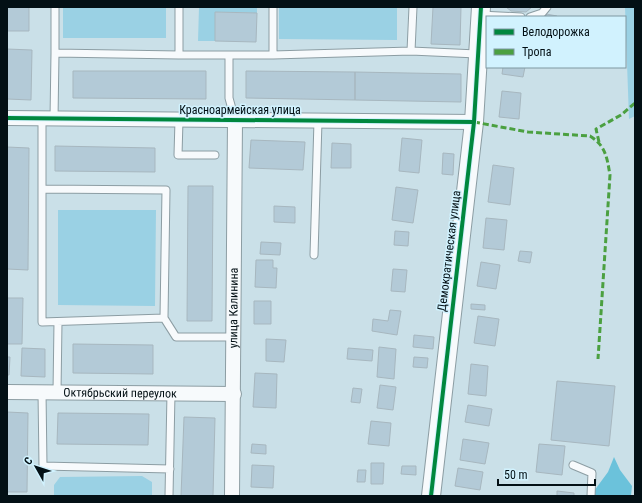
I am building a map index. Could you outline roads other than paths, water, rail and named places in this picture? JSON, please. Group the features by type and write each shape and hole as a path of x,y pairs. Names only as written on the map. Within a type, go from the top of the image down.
{"street":[{"name":"Демократическая улица","path":"431,496 474,122 480,11"},
{"name":"Красноармейская улица","path":"7,118 474,122"},
{"name":"улица Калинина","path":"232,496 235,120"},
{"name":"Октябрьский переулок","path":"7,392 234,394"}],"lane":[{"path":"55,7 55,53 42,189 42,322 164,318"},
{"path":"179,7 179,55"},
{"path":"273,7 273,55"},
{"path":"411,51 413,7"},
{"path":"533,16 542,13 547,7"},
{"path":"480,11 514,16"},
{"path":"55,53 273,55 411,51 478,54"},
{"path":"229,55 230,98 235,120"},
{"path":"178,120 178,155 215,156"},
{"path":"314,255 318,121"},
{"path":"42,189 166,190 164,318 176,337 233,337"},
{"path":"57,392 58,322"},
{"path":"42,392 43,466 170,469"},
{"path":"169,496 171,393"},
{"path":"573,465 592,473 590,496"}]}
